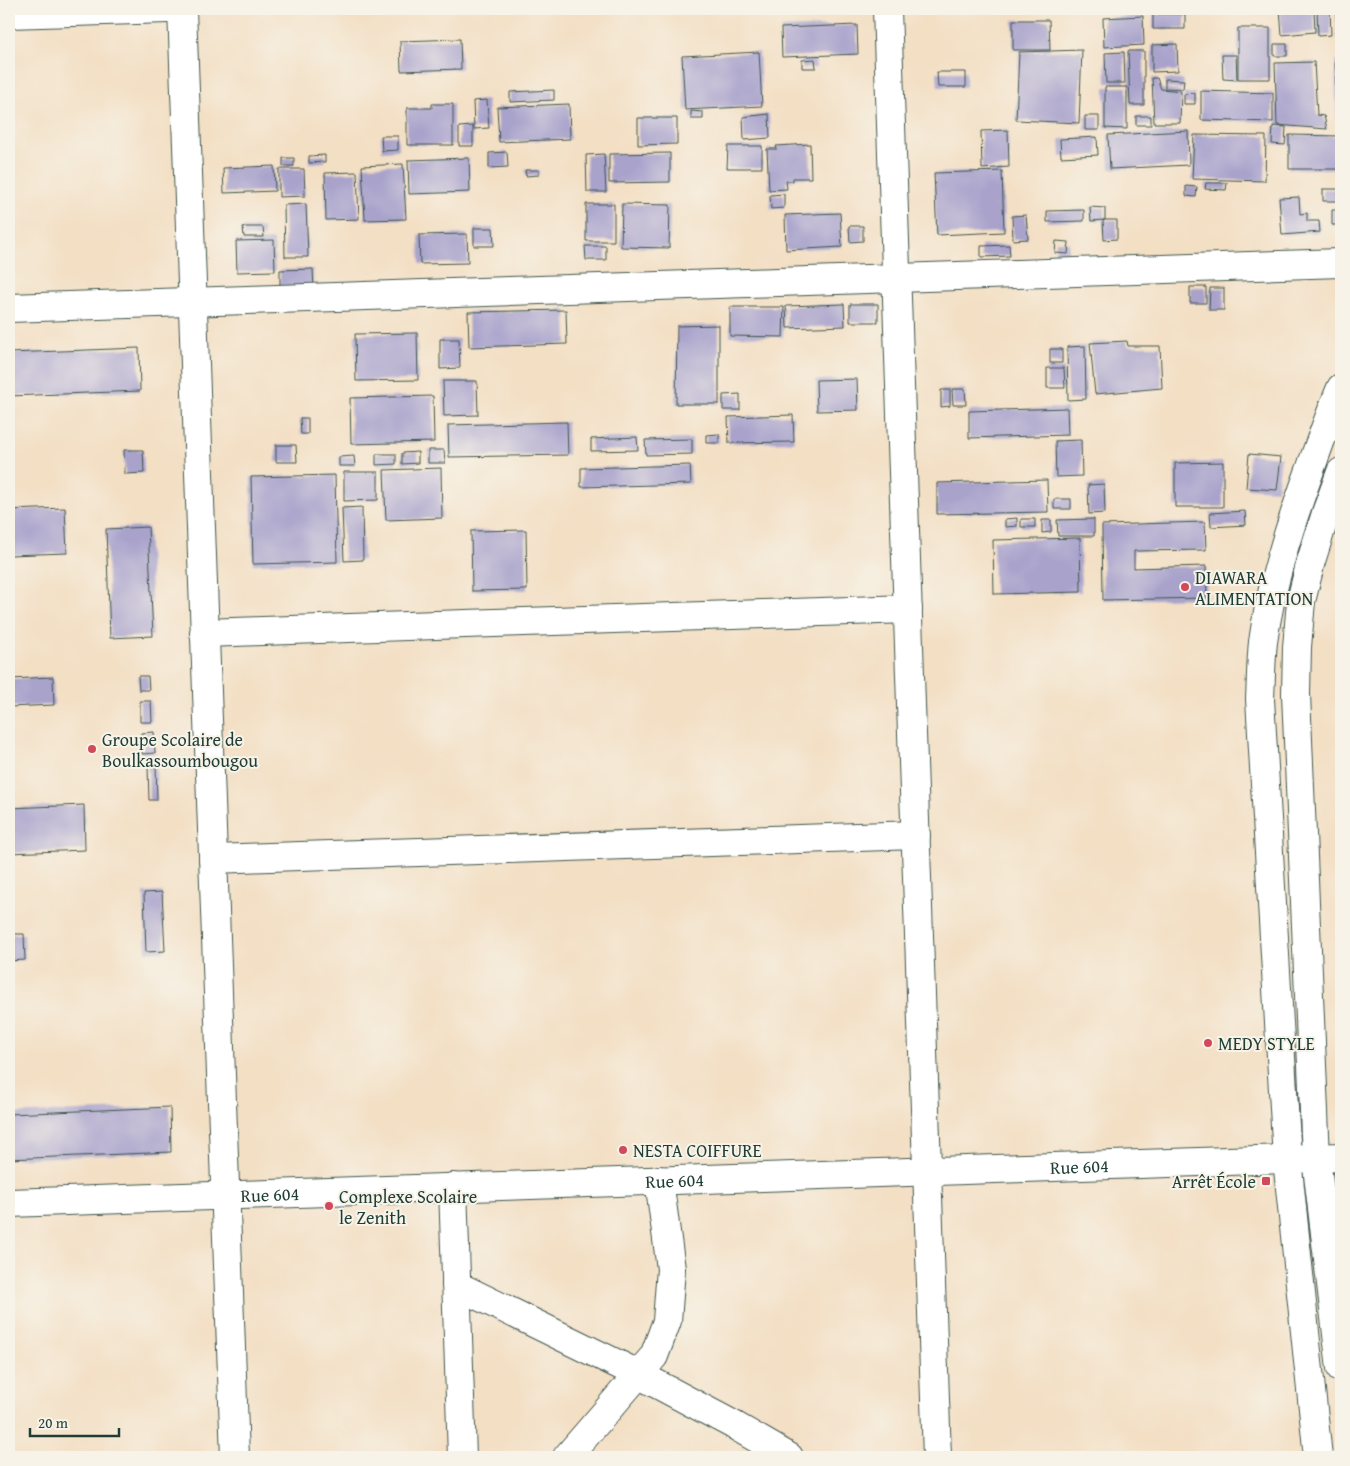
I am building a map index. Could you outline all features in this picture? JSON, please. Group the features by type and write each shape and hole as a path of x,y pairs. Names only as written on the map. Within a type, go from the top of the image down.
{"street":[{"path":"9,14 168,9"},
{"path":"182,9 235,1457"},
{"path":"888,9 937,1457"},
{"path":"9,308 1341,263"},
{"path":"1318,1457 1287,1159 1260,699 1263,642 1282,552 1299,499 1341,388"},
{"path":"1341,472 1327,510 1301,601 1297,647 1296,694 1341,1368"},
{"path":"204,633 908,609"},
{"path":"213,859 916,835"},
{"name":"Rue 604","path":"9,1202 1328,1158"},
{"path":"566,1457 654,1356 667,1321 671,1269 659,1180"},
{"path":"453,1187 462,1457"},
{"path":"456,1285 638,1374 789,1457"}],"building":[{"path":"1280,9 1314,9 1315,32 1282,35"},
{"path":"1317,9 1330,9 1331,35 1318,36"},
{"path":"1336,9 1341,9 1341,38 1337,38"},
{"path":"1153,14 1185,14 1185,29 1153,29"},
{"path":"1143,16 1144,45 1104,47 1103,18"},
{"path":"1013,20 1049,20 1050,50 1013,50"},
{"path":"857,25 858,54 782,57 781,28"},
{"path":"1238,28 1270,28 1270,79 1238,79"},
{"path":"460,39 461,69 401,71 400,41"},
{"path":"1177,44 1178,71 1152,72 1152,45"},
{"path":"1274,44 1287,44 1287,56 1274,56"},
{"path":"1082,50 1079,123 1016,120 1019,52"},
{"path":"1128,51 1144,51 1144,105 1130,105"},
{"path":"759,52 762,106 685,110 682,56"},
{"path":"1124,52 1125,83 1106,83 1105,53"},
{"path":"1222,55 1236,55 1237,80 1223,79"},
{"path":"815,59 816,68 802,68 802,60"},
{"path":"1335,60 1341,60 1341,125 1337,125"},
{"path":"1314,62 1317,115 1324,116 1327,129 1277,125 1275,63"},
{"path":"937,72 966,72 966,87 938,87"},
{"path":"1152,78 1157,78 1161,89 1181,91 1180,123 1154,123"},
{"path":"1165,79 1184,80 1183,89 1165,88"},
{"path":"1105,87 1127,87 1127,129 1105,128"},
{"path":"554,90 554,100 510,102 510,92"},
{"path":"1201,91 1273,93 1273,122 1201,120"},
{"path":"1195,93 1195,104 1184,104 1184,94"},
{"path":"487,100 489,128 474,129 473,101"},
{"path":"432,104 453,104 453,145 407,145 407,108 432,108"},
{"path":"569,104 570,139 499,142 497,107"},
{"path":"691,111 703,112 703,119 691,119"},
{"path":"769,114 770,138 744,140 743,117"},
{"path":"1085,116 1099,116 1099,130 1085,130"},
{"path":"1136,116 1151,116 1151,125 1136,125"},
{"path":"638,118 677,118 677,144 638,145"},
{"path":"473,126 473,146 459,146 459,127"},
{"path":"1273,126 1286,127 1285,145 1272,144"},
{"path":"1008,130 1009,167 982,169 981,131"},
{"path":"1188,131 1189,165 1110,169 1108,135"},
{"path":"1194,135 1266,136 1265,181 1192,179"},
{"path":"1289,135 1341,136 1341,169 1289,169"},
{"path":"381,136 398,136 398,150 382,151"},
{"path":"1097,137 1098,155 1061,157 1060,139"},
{"path":"810,144 811,178 793,178 793,181 786,181 787,189 769,190 767,149 777,149 776,146"},
{"path":"728,146 762,146 762,168 727,168"},
{"path":"507,152 508,167 489,168 489,153"},
{"path":"670,153 670,182 609,183 609,154"},
{"path":"604,154 606,192 587,192 586,155"},
{"path":"325,155 325,162 309,163 309,156"},
{"path":"283,158 294,158 294,166 283,166"},
{"path":"469,158 470,192 409,194 408,160"},
{"path":"403,164 406,219 365,220 362,166"},
{"path":"274,166 275,191 224,193 223,168"},
{"path":"279,169 304,169 305,196 279,197"},
{"path":"525,170 539,170 539,175 526,176"},
{"path":"1002,171 1004,232 937,235 934,173"},
{"path":"357,172 359,219 326,220 325,173"},
{"path":"1206,183 1227,183 1226,190 1205,189"},
{"path":"1186,186 1197,187 1196,197 1186,196"},
{"path":"1323,189 1341,189 1341,201 1323,201"},
{"path":"784,194 784,208 771,209 770,195"},
{"path":"1299,197 1300,214 1307,213 1307,221 1319,221 1320,232 1282,235 1279,198"},
{"path":"306,204 308,257 285,257 284,205"},
{"path":"586,204 614,204 614,241 586,241"},
{"path":"622,204 670,205 669,248 621,247"},
{"path":"1090,207 1105,208 1105,220 1091,221"},
{"path":"1084,210 1084,221 1047,222 1047,211"},
{"path":"1332,210 1341,210 1341,225 1332,225"},
{"path":"840,213 842,247 786,250 785,215"},
{"path":"1026,215 1028,239 1013,240 1012,216"},
{"path":"1103,220 1117,220 1117,239 1104,240"},
{"path":"849,226 863,226 863,241 850,242"},
{"path":"243,227 263,227 264,237 244,237"},
{"path":"474,228 493,228 494,246 474,246"},
{"path":"467,234 468,263 420,264 419,235"},
{"path":"274,240 275,271 237,272 236,241"},
{"path":"1056,241 1069,242 1068,254 1055,253"},
{"path":"1009,245 1010,256 981,257 981,246"},
{"path":"585,246 606,246 606,260 586,260"},
{"path":"313,269 314,291 280,292 280,270"},
{"path":"1190,287 1206,287 1206,303 1190,303"},
{"path":"1210,288 1224,288 1224,310 1209,310"},
{"path":"844,304 845,326 787,328 786,306"},
{"path":"850,304 878,304 878,322 850,322"},
{"path":"730,307 784,307 783,337 730,336"},
{"path":"566,310 567,344 469,347 468,312"},
{"path":"719,325 719,404 676,404 677,326"},
{"path":"417,333 418,380 356,381 355,334"},
{"path":"440,339 459,339 460,368 440,369"},
{"path":"1127,341 1128,346 1160,346 1162,388 1095,394 1090,343"},
{"path":"1085,346 1086,399 1068,400 1067,347"},
{"path":"139,348 140,391 9,396 9,353"},
{"path":"1050,349 1062,349 1062,363 1050,363"},
{"path":"1047,368 1064,368 1065,388 1047,388"},
{"path":"857,379 858,410 817,411 816,380"},
{"path":"443,381 477,381 478,415 444,416"},
{"path":"952,389 965,389 966,405 953,405"},
{"path":"941,390 950,390 950,406 941,407"},
{"path":"740,394 740,410 723,410 723,395"},
{"path":"433,396 434,442 351,444 350,398"},
{"path":"1067,408 1068,435 969,438 969,411"},
{"path":"793,415 794,442 729,443 728,417"},
{"path":"300,418 308,418 308,434 301,434"},
{"path":"567,422 568,455 449,457 448,425"},
{"path":"719,434 719,443 706,443 706,435"},
{"path":"637,437 638,450 591,451 591,439"},
{"path":"692,439 692,454 646,455 645,440"},
{"path":"1081,440 1082,476 1056,477 1055,441"},
{"path":"276,445 296,445 297,462 276,462"},
{"path":"124,450 143,450 144,473 125,474"},
{"path":"428,450 444,450 445,463 428,463"},
{"path":"418,452 418,463 402,464 402,453"},
{"path":"376,454 396,454 396,464 376,465"},
{"path":"1249,454 1281,457 1277,490 1246,488"},
{"path":"354,456 355,466 339,466 339,457"},
{"path":"1223,462 1223,507 1175,507 1175,463"},
{"path":"690,465 691,484 581,487 581,468"},
{"path":"441,468 442,518 386,520 384,470"},
{"path":"344,472 378,472 378,500 344,501"},
{"path":"335,475 337,562 253,564 251,477"},
{"path":"1047,480 1048,512 937,514 937,483"},
{"path":"1104,484 1105,513 1089,514 1088,485"},
{"path":"1054,499 1071,499 1071,509 1054,509"},
{"path":"362,507 363,560 344,561 342,508"},
{"path":"65,508 67,553 9,555 9,510"},
{"path":"1245,511 1246,525 1211,527 1210,513"},
{"path":"1017,518 1017,526 1005,527 1005,519"},
{"path":"1021,519 1035,519 1035,527 1021,527"},
{"path":"1094,519 1094,536 1058,536 1057,520"},
{"path":"1042,520 1051,520 1051,532 1042,533"},
{"path":"1205,522 1206,550 1134,551 1134,568 1206,566 1207,598 1103,600 1102,525"},
{"path":"148,527 153,636 110,638 106,529"},
{"path":"526,530 527,590 472,591 471,531"},
{"path":"1080,538 1081,592 994,594 993,540"},
{"path":"138,676 148,676 149,690 139,690"},
{"path":"53,677 54,705 9,707 9,679"},
{"path":"140,701 151,701 152,722 140,722"},
{"path":"154,732 155,753 142,754 141,733"},
{"path":"156,766 157,800 149,800 148,767"},
{"path":"84,805 85,850 9,853 9,808"},
{"path":"162,892 165,951 146,952 144,893"},
{"path":"9,934 24,934 25,960 9,961"},
{"path":"170,1107 171,1152 9,1159 9,1114"}],"place":[{"name":"DIAWARA ALIMENTATION","path":"1185,587"},
{"name":"Groupe Scolaire de Boulkassoumbougou","path":"92,749"},
{"name":"MEDY STYLE","path":"1208,1043"},
{"name":"NESTA COIFFURE","path":"623,1150"},
{"name":"Arrêt École","path":"1266,1181"},
{"name":"Complexe Scolaire le Zenith","path":"329,1206"}]}
